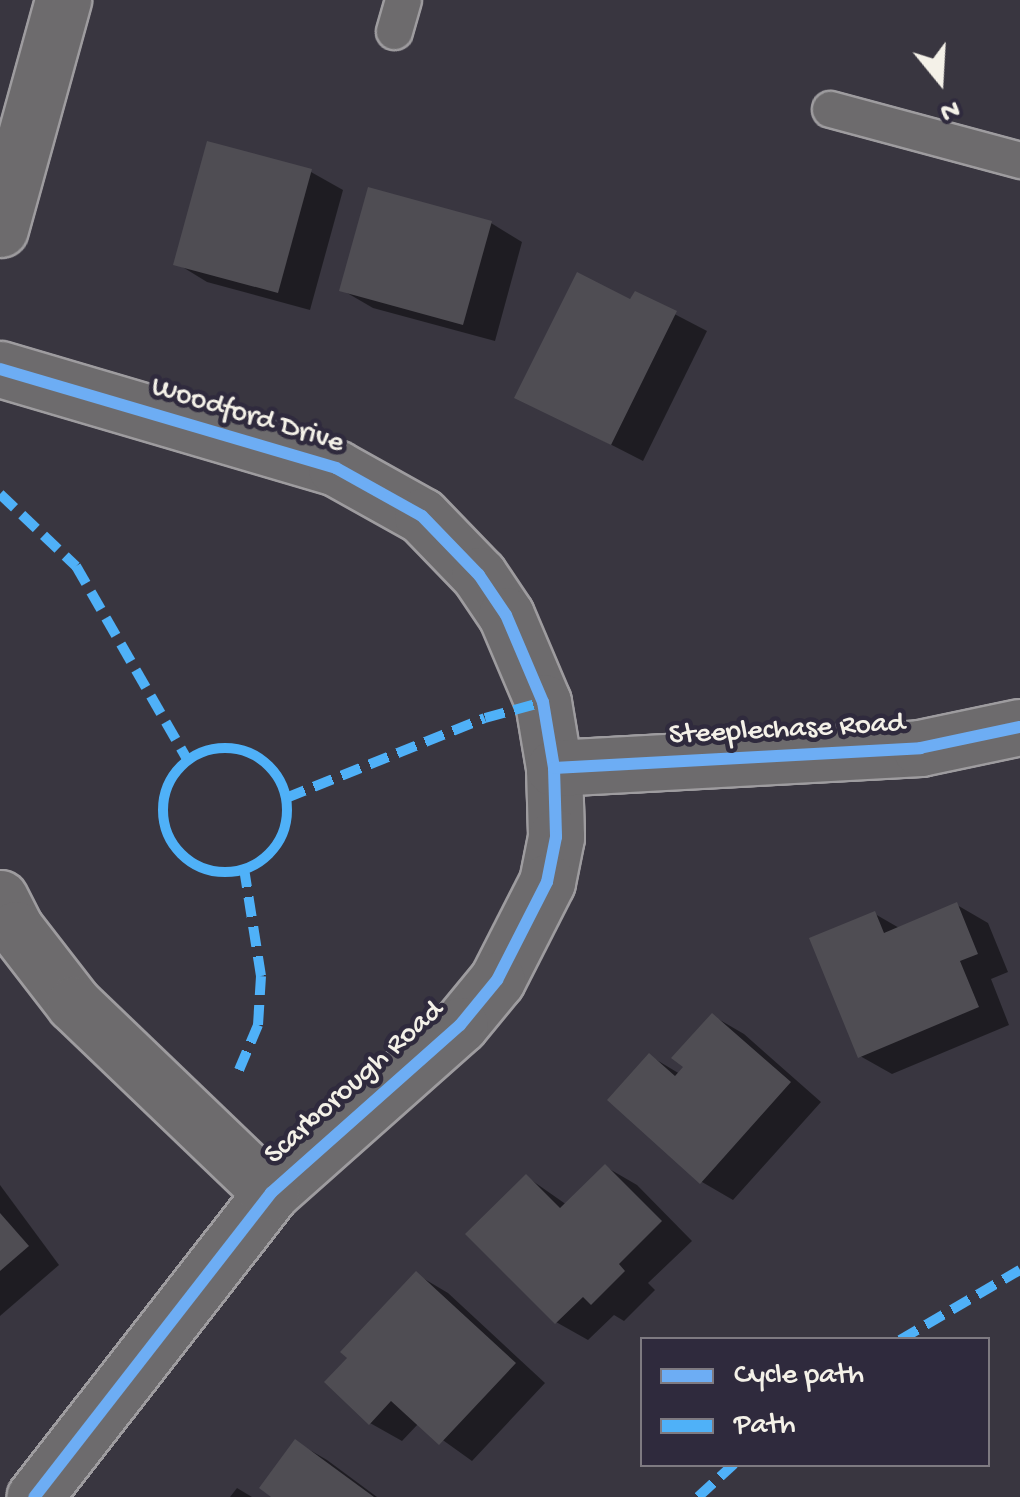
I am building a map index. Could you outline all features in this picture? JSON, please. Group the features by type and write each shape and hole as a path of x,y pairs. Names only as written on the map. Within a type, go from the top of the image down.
{"street":[{"path":"0,229 63,0"},
{"name":"Woodford Drive","path":"0,369 336,468 422,516 479,575 506,615 543,702 554,768"},
{"name":"Steeplechase Road","path":"554,768 920,748 1020,727"},
{"name":"Scarborough Road","path":"34,1497 272,1193 460,1025 498,980 547,882 556,837 554,768"},
{"path":"0,898 16,930 74,1004 272,1193"}],"lane":[{"path":"830,109 1020,160"}],"building":[{"path":"207,141 312,169 278,293 173,265"},
{"path":"368,187 492,221 463,325 339,291"},
{"path":"577,272 630,299 635,291 677,311 611,445 514,398"},
{"path":"957,902 978,954 960,961 979,1007 858,1058 809,938 875,911 884,933"},
{"path":"712,1013 791,1082 700,1184 607,1100 649,1053 675,1076 683,1067 671,1058"},
{"path":"605,1164 662,1221 619,1264 625,1271 591,1305 583,1297 555,1324 465,1234 526,1174 560,1208"},
{"path":"0,1213 29,1246 0,1271"},
{"path":"416,1271 516,1363 439,1445 391,1401 369,1425 324,1382 347,1358 340,1352"},
{"path":"295,1439 374,1497 271,1497 259,1488"}],"marked path":[{"path":"0,494 76,566 188,761"},
{"path":"286,798 485,718 543,702"},
{"path":"225,748 249,753 269,766 282,786 287,810 282,834 269,854 249,867 225,872 201,867 181,854 168,834 163,810 168,786 181,766 201,753 225,748"},
{"path":"239,1070 258,1025 261,976 244,869"},
{"path":"905,1337 1020,1270"},
{"path":"698,1497 731,1467"}],"cycle path":[{"path":"0,369 336,468 422,516 479,575 506,615 543,702 554,768 556,837 547,882 497,980 460,1025 271,1193 34,1497"},
{"path":"554,768 920,748 1020,727"}]}
